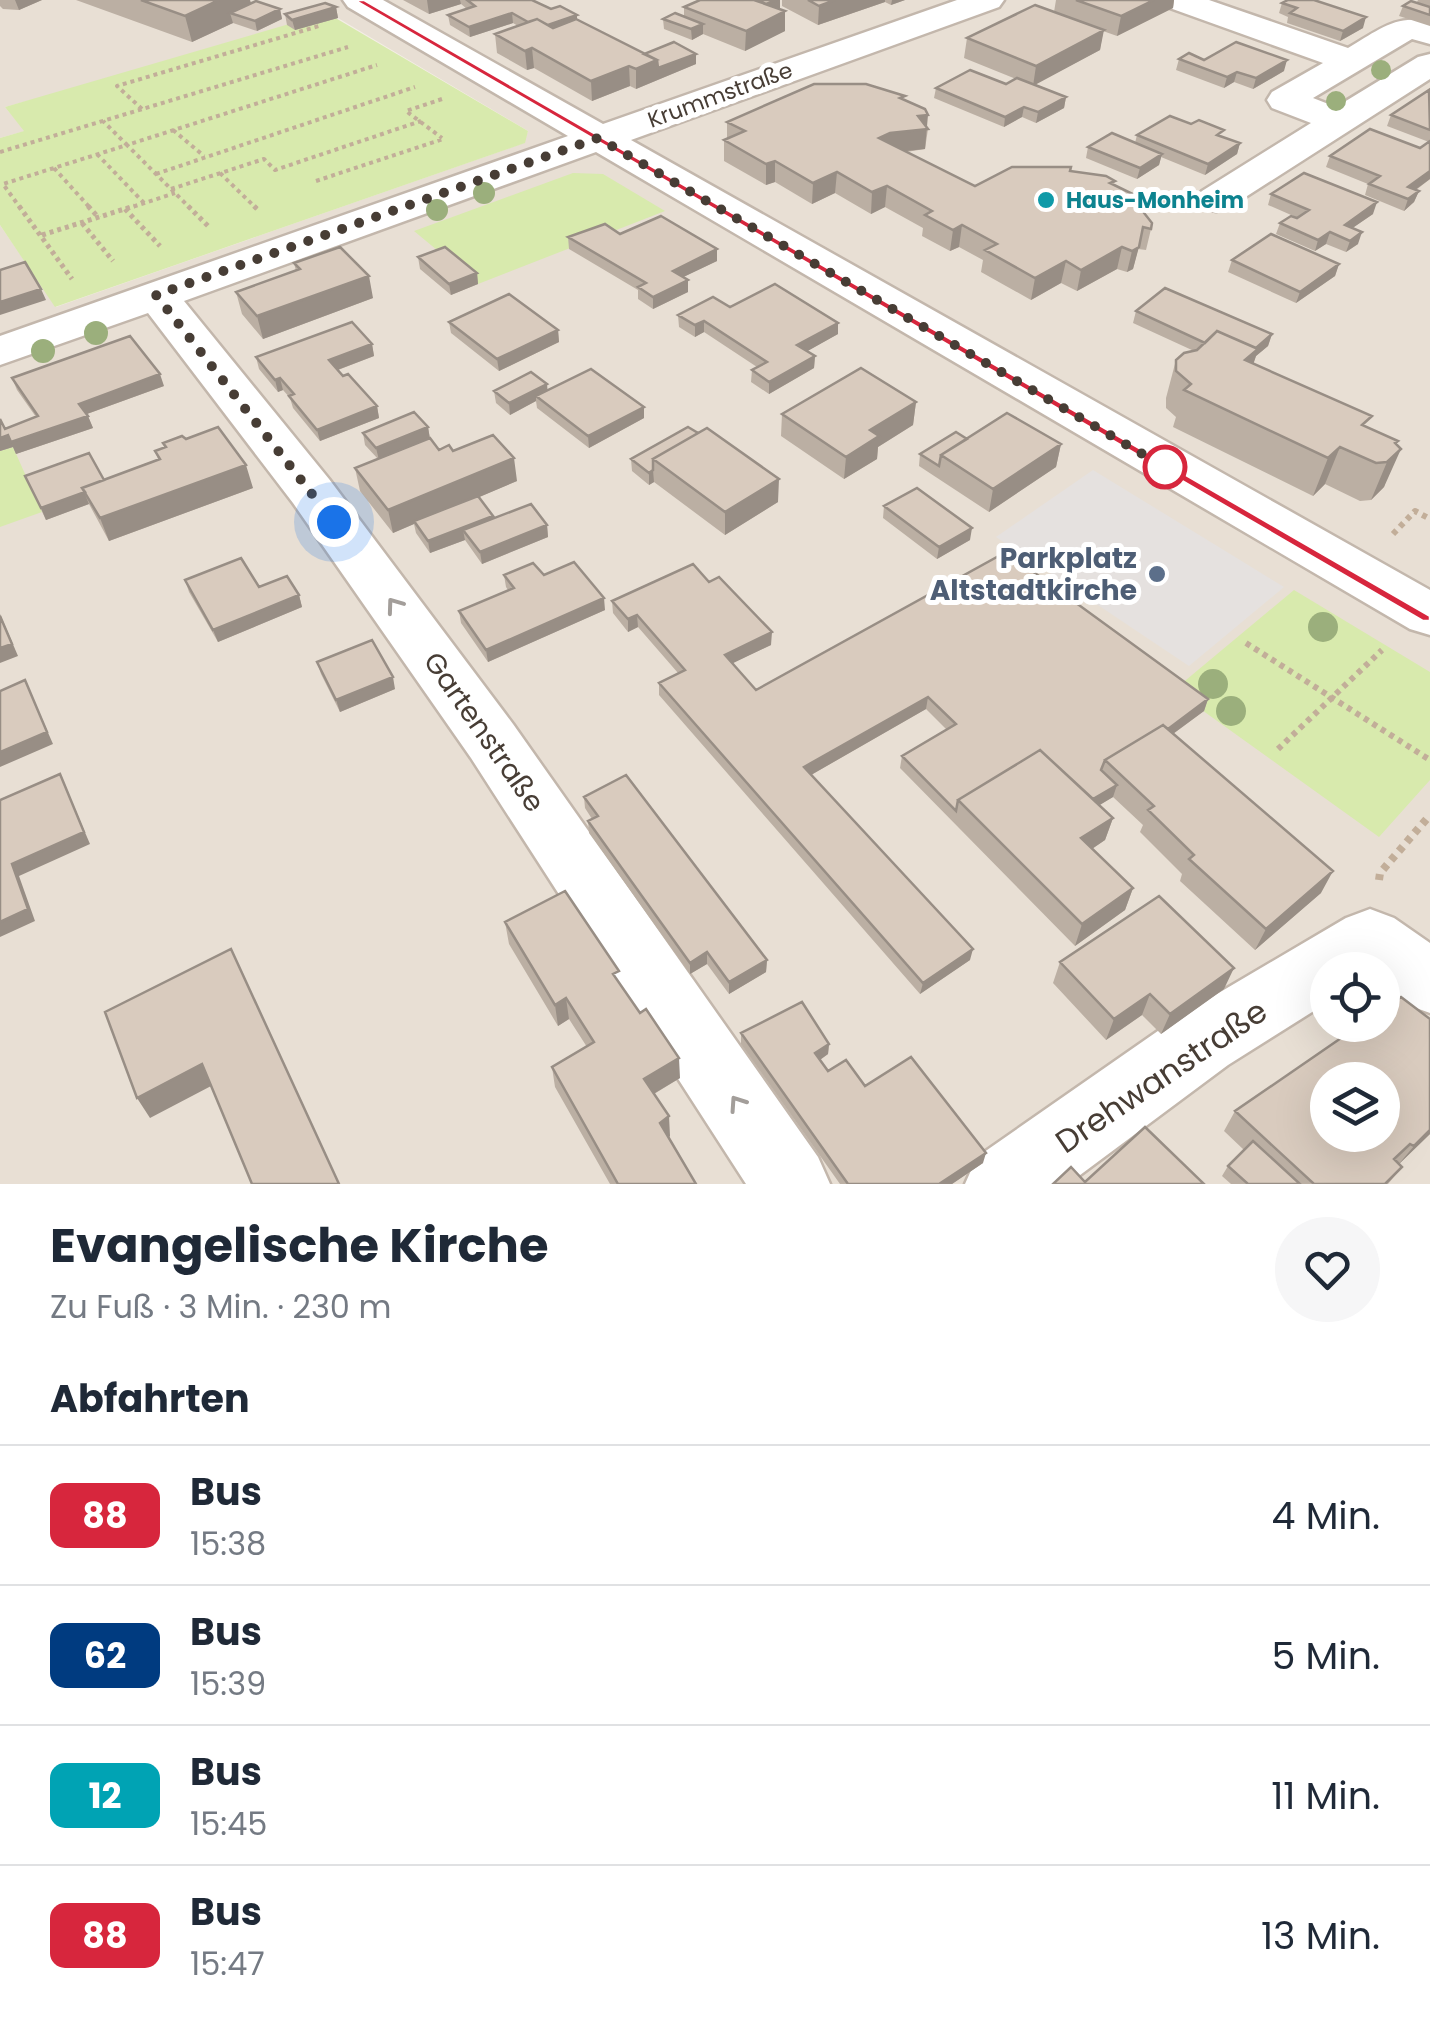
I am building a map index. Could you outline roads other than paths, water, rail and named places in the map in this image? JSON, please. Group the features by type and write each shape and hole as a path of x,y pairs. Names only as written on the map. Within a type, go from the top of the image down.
{"street":[{"name":"Krummstraße","path":"0,351 140,284 598,138 988,0"},
{"path":"1178,0 1351,61"},
{"path":"352,21 598,138 1426,613"},
{"path":"1340,120 1285,100 1409,27 1430,34"},
{"path":"1216,199 1430,64"},
{"name":"Gartenstraße","path":"140,284 311,491 492,741 791,1184"},
{"name":"Drehwanstraße","path":"1004,1184 1204,1041 1370,938 1430,982"}],"place":[{"name":"Haus-Monheim","path":"1046,200"},
{"name":"Parkplatz Altstadtkirche","path":"1157,574"}]}
